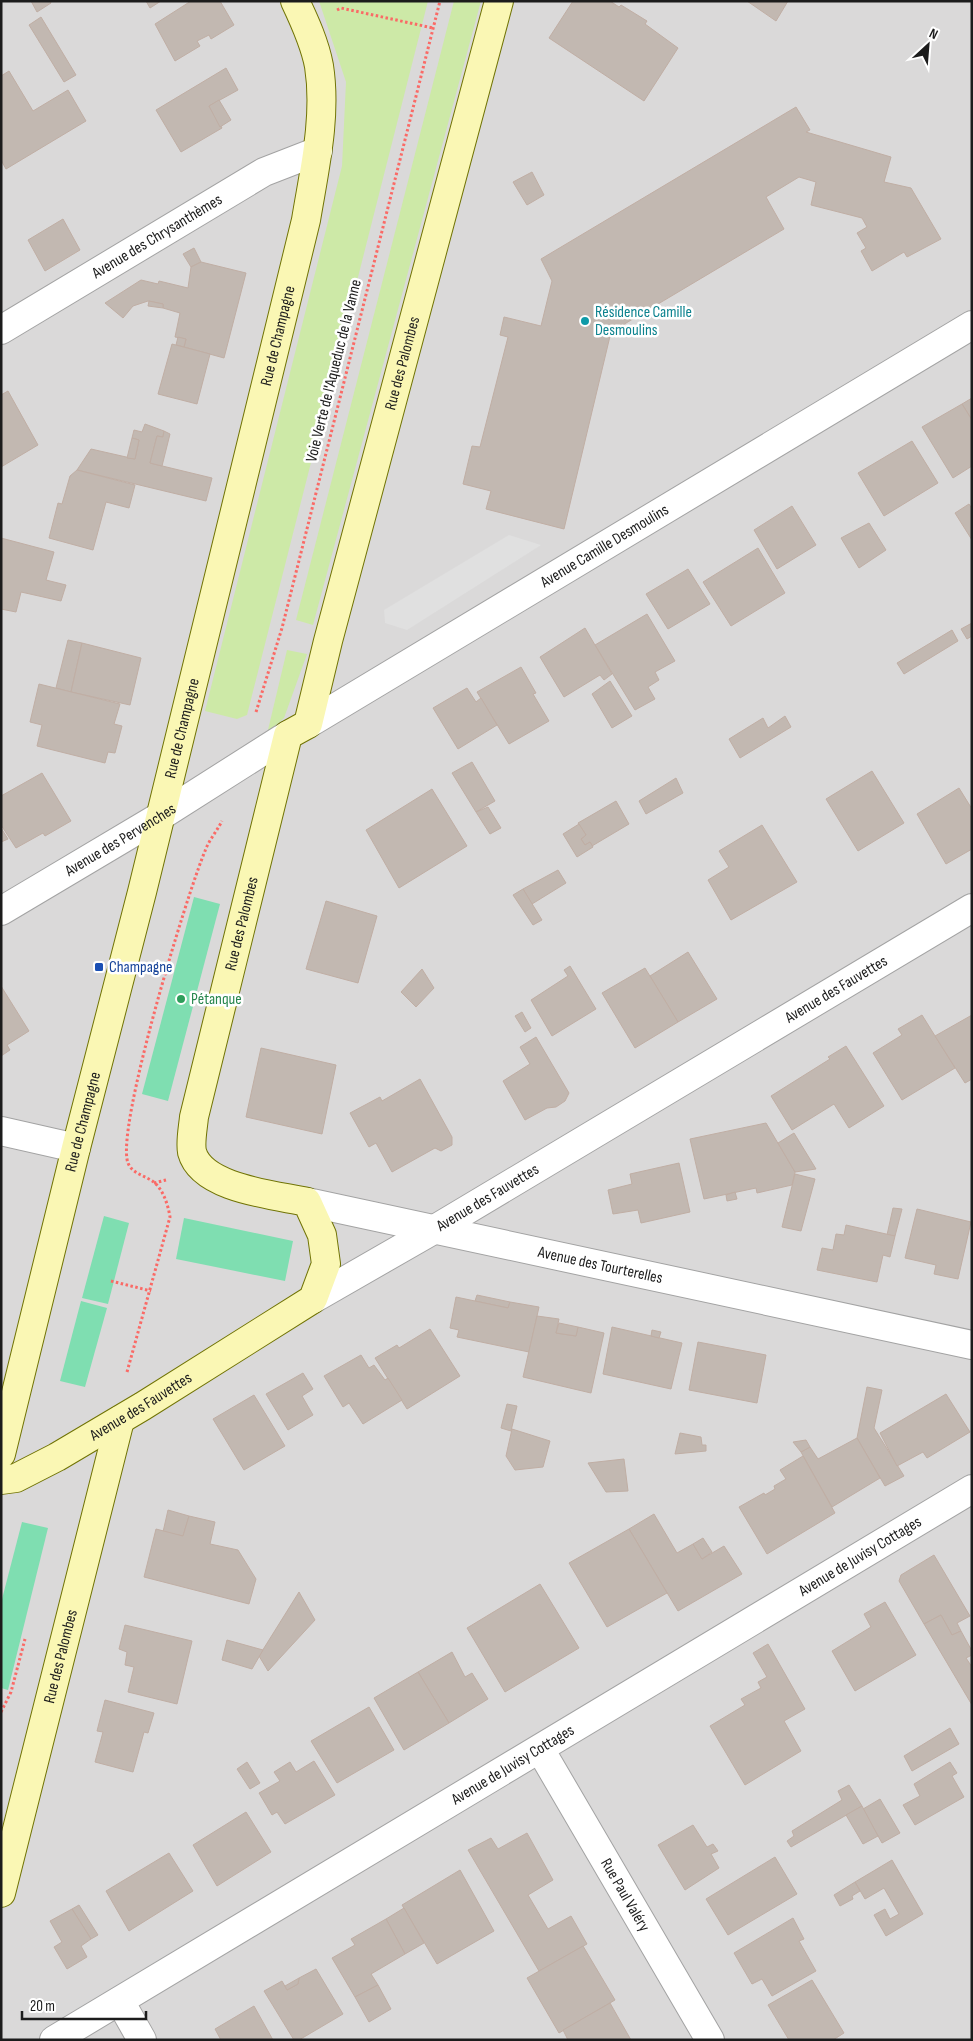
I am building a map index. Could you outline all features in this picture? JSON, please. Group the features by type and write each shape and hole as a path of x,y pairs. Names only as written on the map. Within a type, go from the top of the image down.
{"street":[{"name":"Rue des Palombes","path":"228,1185 203,1169 192,1152 194,1118 298,730 328,641 499,1"},
{"name":"Rue de Champagne","path":"1,1454 76,1148 142,892 304,230 318,151 321,83 318,64 300,12"},
{"name":"Avenue des Chrysanthèmes","path":"1,330 264,172 318,151"},
{"name":"Avenue Camille Desmoulins","path":"238,766 972,325"},
{"name":"Avenue des Pervenches","path":"1,911 159,817 238,766"},
{"name":"Avenue des Fauvettes","path":"1,1480 16,1478 120,1420 313,1299 435,1230 972,908"},
{"path":"1,1131 76,1148"},
{"name":"Avenue des Tourterelles","path":"228,1185 972,1345"},
{"path":"307,1202 322,1235 326,1264 313,1299"},
{"name":"Rue des Palombes","path":"1,1893 120,1420"},
{"name":"Avenue de Juvisy Cottages","path":"54,2040 540,1749 969,1498"},
{"name":"Rue Paul Valéry","path":"540,1749 710,2040"},
{"path":"120,2001 142,2040"}],"path":[{"name":"Voie Verte de l'Aqueduc de la Vanne","path":"253,721 282,628 440,1"},
{"path":"300,12 341,8 434,28"},
{"path":"111,1281 151,1291"},
{"path":"1,1712 11,1692 26,1637"}],"shaded area":[{"path":"1,1 972,1 972,2040 1,2040"},
{"path":"509,535 541,545 407,630 385,623 384,610"}],"green space":[{"path":"319,1 428,1 247,715 237,719 205,711 342,166 346,82"},
{"path":"454,1 481,1 313,625 296,620"},
{"path":"287,650 307,654 284,718 267,734"},
{"name":"Pétanque","path":"194,897 220,904 168,1101 142,1094"},
{"path":"104,1216 129,1223 108,1304 82,1298"},
{"path":"184,1218 293,1241 285,1281 176,1259"},
{"path":"81,1301 107,1308 85,1387 60,1381"},
{"path":"22,1522 48,1528 8,1690 1,1688 1,1603"}],"building":[{"path":"31,1 50,1 51,3 37,12"},
{"path":"146,1 161,1 150,8"},
{"path":"191,1 220,1 234,25 211,39 209,35 197,41 200,46 175,61 155,24"},
{"path":"573,1 610,1 619,7 621,5 647,21 645,24 678,48 644,101 549,38"},
{"path":"747,1 788,1 776,21"},
{"path":"41,17 76,75 64,82 29,25"},
{"path":"226,68 238,90 209,106 222,128 181,152 156,110"},
{"path":"9,71 33,111 68,90 86,121 6,169 1,160 1,76"},
{"path":"219,100 231,120 220,127 209,106"},
{"name":"Résidence Camille Desmoulins","path":"796,107 810,130 806,132 891,157 884,182 911,188 941,239 907,257 904,252 872,271 861,251 866,248 857,233 867,227 862,218 811,205 816,182 799,177 766,197 784,229 611,332 564,529 486,509 491,491 463,484 472,446 480,447 508,337 500,335 504,317 541,326 552,281 541,259"},
{"path":"532,172 544,195 527,205 513,182"},
{"path":"63,219 80,250 45,271 28,240"},
{"path":"194,248 201,262 191,267 183,254"},
{"path":"201,262 246,273 224,358 184,347 186,339 175,337 180,313 163,308 163,304 148,301 133,306 123,318 105,303 141,280 158,284 159,281 188,288 191,267"},
{"path":"149,301 163,304 163,308 148,306"},
{"path":"178,337 186,339 184,347 176,345"},
{"path":"172,344 210,354 197,404 158,394"},
{"path":"8,391 38,445 1,467 1,395"},
{"path":"972,398 972,420 962,404"},
{"path":"962,404 972,420 972,466 953,478 922,427"},
{"path":"145,424 164,431 163,437 157,436 150,463 212,478 206,501 77,470 91,449 135,459 139,440 132,438 134,430 142,432"},
{"path":"164,431 170,434 162,466 150,463 157,436 163,437"},
{"path":"132,438 139,440 135,459 127,458"},
{"path":"912,441 938,483 884,516 858,473"},
{"path":"77,470 135,485 129,508 106,502 93,550 49,538 58,503 62,504 70,476"},
{"path":"969,504 972,509 972,540 955,513"},
{"path":"792,506 816,545 777,569 754,530"},
{"path":"869,523 886,550 859,568 841,538"},
{"path":"1,538 54,552 46,580 66,585 61,601 21,592 16,612 1,609"},
{"path":"758,548 785,593 731,626 703,582"},
{"path":"688,569 710,604 668,629 646,594"},
{"path":"647,614 675,661 655,672 659,680 648,687 655,699 635,710 595,645"},
{"path":"972,623 972,636 967,639 961,629"},
{"path":"585,628 612,674 604,680 600,675 564,697 540,657"},
{"path":"952,630 958,641 904,674 897,663"},
{"path":"68,640 82,643 71,692 56,688"},
{"path":"82,643 141,658 130,705 71,692"},
{"path":"521,667 536,693 533,694 549,721 509,744 477,692"},
{"path":"610,681 632,716 612,728 592,694"},
{"path":"39,684 120,704 114,724 122,726 115,753 108,752 105,763 37,746 42,725 30,722"},
{"path":"467,688 476,702 481,698 497,725 458,749 433,708"},
{"path":"785,716 791,727 740,758 729,739 763,718 768,728"},
{"path":"472,762 495,801 476,812 452,773"},
{"path":"872,771 904,823 858,851 826,799"},
{"path":"42,773 71,821 45,836 43,833 16,848 1,825 1,796"},
{"path":"676,778 683,793 646,814 639,801"},
{"path":"959,788 972,809 972,849 946,864 917,814"},
{"path":"432,789 467,846 399,888 366,830"},
{"path":"616,801 629,824 592,846 590,842 585,845 581,839 586,835 578,823"},
{"path":"488,807 501,828 490,834 476,812"},
{"path":"579,824 586,835 581,839 585,845 590,842 593,847 577,857 563,834"},
{"path":"762,825 797,882 731,920 708,880 729,867 719,851"},
{"path":"1,828 8,839 1,842"},
{"path":"558,870 566,883 532,904 523,889"},
{"path":"523,889 542,920 533,925 513,895"},
{"path":"326,901 377,916 358,983 306,969"},
{"path":"688,952 717,999 678,1022 650,976"},
{"path":"570,966 596,1009 552,1036 531,1000 568,976 564,970"},
{"path":"645,968 678,1022 635,1048 602,993"},
{"path":"422,969 434,988 416,1007 401,992"},
{"path":"1,986 29,1031 7,1045 10,1050 1,1056"},
{"path":"522,1012 531,1028 525,1032 515,1016"},
{"path":"922,1015 955,1068 902,1100 873,1053 902,1035 898,1029"},
{"path":"972,1015 972,1079 965,1083 935,1036"},
{"path":"536,1037 569,1093 565,1101 556,1107 547,1108 525,1120 503,1081 530,1064 520,1047"},
{"path":"846,1046 884,1106 849,1128 834,1104 792,1130 771,1096 830,1059 828,1057"},
{"path":"261,1048 336,1065 322,1134 246,1117"},
{"path":"420,1079 452,1137 452,1145 441,1151 435,1148 392,1172 376,1143 369,1147 350,1113 380,1097 382,1101"},
{"path":"766,1123 795,1172 792,1185 757,1193 756,1188 704,1199 690,1139"},
{"path":"794,1133 816,1169 795,1172 778,1143"},
{"path":"679,1163 690,1212 641,1223 638,1210 613,1214 608,1190 632,1184 630,1174"},
{"path":"795,1174 815,1179 801,1231 782,1227"},
{"path":"735,1192 737,1199 727,1201 726,1195"},
{"path":"893,1208 902,1209 895,1236 887,1235"},
{"path":"917,1209 971,1222 958,1279 934,1274 936,1265 905,1258"},
{"path":"846,1225 895,1236 890,1257 883,1255 877,1282 817,1270 822,1248 833,1250 836,1234 844,1235"},
{"path":"477,1295 510,1302 508,1308 475,1301"},
{"path":"456,1297 508,1308 510,1302 539,1307 529,1352 457,1337 459,1330 450,1328"},
{"path":"537,1316 559,1319 556,1333 576,1336 578,1327 604,1333 591,1393 523,1377"},
{"path":"559,1323 578,1327 576,1336 556,1333"},
{"path":"612,1327 682,1343 671,1389 603,1374"},
{"path":"430,1329 460,1376 407,1409 375,1358 397,1345 399,1348"},
{"path":"652,1330 661,1332 659,1338 651,1336"},
{"path":"698,1342 766,1355 757,1403 689,1390"},
{"path":"361,1355 369,1368 374,1365 385,1380 388,1378 402,1400 363,1424 349,1403 343,1407 324,1376"},
{"path":"303,1373 313,1389 302,1396 313,1415 288,1430 266,1394"},
{"path":"867,1387 882,1390 874,1428 904,1476 885,1486 857,1438"},
{"path":"946,1394 970,1432 927,1458 923,1452 897,1466 880,1433"},
{"path":"254,1395 285,1446 244,1470 213,1419"},
{"path":"507,1404 517,1406 511,1431 501,1428"},
{"path":"512,1429 550,1441 543,1467 515,1470 506,1456"},
{"path":"680,1433 701,1437 702,1445 706,1445 706,1451 675,1454"},
{"path":"857,1438 880,1478 832,1507 801,1452 810,1447 818,1459"},
{"path":"806,1440 810,1447 801,1452 793,1442"},
{"path":"803,1456 835,1513 767,1554 739,1507 775,1489 774,1486 786,1479 780,1470"},
{"path":"624,1459 628,1491 606,1492 588,1463"},
{"path":"168,1510 189,1516 183,1536 163,1532"},
{"path":"654,1514 677,1553 693,1544 702,1559 724,1546 742,1574 678,1611 629,1529"},
{"path":"189,1516 215,1522 210,1544 238,1550 256,1579 249,1604 144,1577 156,1529 183,1536"},
{"path":"629,1529 667,1593 607,1627 569,1563"},
{"path":"703,1538 712,1552 702,1559 693,1544"},
{"path":"934,1555 970,1616 957,1623 961,1631 952,1635 941,1615 924,1624 899,1581 901,1575"},
{"path":"540,1584 579,1648 505,1692 467,1628"},
{"path":"299,1592 315,1620 268,1671 259,1656"},
{"path":"885,1602 916,1655 855,1691 832,1651 871,1627 864,1614"},
{"path":"941,1615 952,1635 961,1631 972,1651 972,1655 966,1658 972,1667 972,1705 924,1624"},
{"path":"125,1625 192,1641 177,1704 128,1692 134,1667 125,1665 127,1652 119,1649"},
{"path":"227,1640 263,1650 252,1669 222,1660"},
{"path":"768,1644 805,1709 784,1721 801,1751 745,1785 710,1726 745,1705 741,1699 761,1688 758,1682 767,1677 753,1653"},
{"path":"452,1652 465,1677 472,1673 488,1699 449,1723 418,1672"},
{"path":"418,1672 449,1723 404,1750 374,1698"},
{"path":"105,1700 154,1713 148,1733 144,1732 133,1772 95,1762 103,1732 97,1731"},
{"path":"369,1707 394,1750 337,1783 311,1741"},
{"path":"950,1728 959,1744 912,1771 904,1756"},
{"path":"314,1761 335,1795 285,1824 277,1812 272,1815 259,1793 280,1781 274,1772 290,1762 296,1772"},
{"path":"247,1762 260,1783 250,1789 237,1769"},
{"path":"950,1762 957,1773 952,1776 964,1797 915,1825 903,1805 920,1796 914,1784"},
{"path":"849,1785 862,1806 791,1847 787,1841 794,1836 792,1831 842,1800 838,1791"},
{"path":"880,1799 900,1833 882,1843 863,1809"},
{"path":"862,1806 878,1836 863,1844 846,1815"},
{"path":"246,1812 271,1852 217,1886 193,1845"},
{"path":"693,1825 707,1847 713,1844 718,1851 711,1854 719,1868 685,1890 658,1845"},
{"path":"527,1833 553,1880 528,1895 548,1929 571,1916 587,1944 539,1971 468,1850 491,1838 498,1849"},
{"path":"169,1853 193,1891 129,1931 106,1891"},
{"path":"775,1857 797,1894 728,1935 706,1899"},
{"path":"892,1860 923,1914 886,1936 874,1915 885,1909 890,1919 899,1914 884,1888 865,1899 855,1882"},
{"path":"460,1870 494,1931 437,1964 402,1905"},
{"path":"855,1882 860,1891 852,1896 853,1899 840,1906 834,1895"},
{"path":"79,1905 98,1935 91,1939 72,1909"},
{"path":"404,1908 424,1943 405,1954 386,1919"},
{"path":"72,1909 91,1939 81,1946 87,1957 67,1969 54,1947 62,1942 50,1921"},
{"path":"793,1918 804,1939 799,1941 816,1971 772,1996 762,1979 752,1984 734,1953"},
{"path":"386,1919 405,1954 371,1974 378,1985 355,1997 332,1958 355,1945 351,1939"},
{"path":"583,1946 615,2000 559,2033 527,1978"},
{"path":"316,1969 343,2014 299,2040 294,2040 264,1991 282,1981 287,1990 298,1984 299,1978"},
{"path":"299,1978 298,1984 287,1990 285,1986"},
{"path":"812,1980 844,2033 833,2040 789,2040 768,2005"},
{"path":"378,1985 391,2009 369,2022 355,1997"},
{"path":"610,2003 631,2040 568,2040 563,2030"},
{"path":"254,2006 273,2040 221,2040 215,2029"}],"place":[{"name":"Résidence Camille Desmoulins","path":"585,321"},
{"name":"Champagne","path":"99,967"},
{"name":"Pétanque","path":"181,999"}]}
